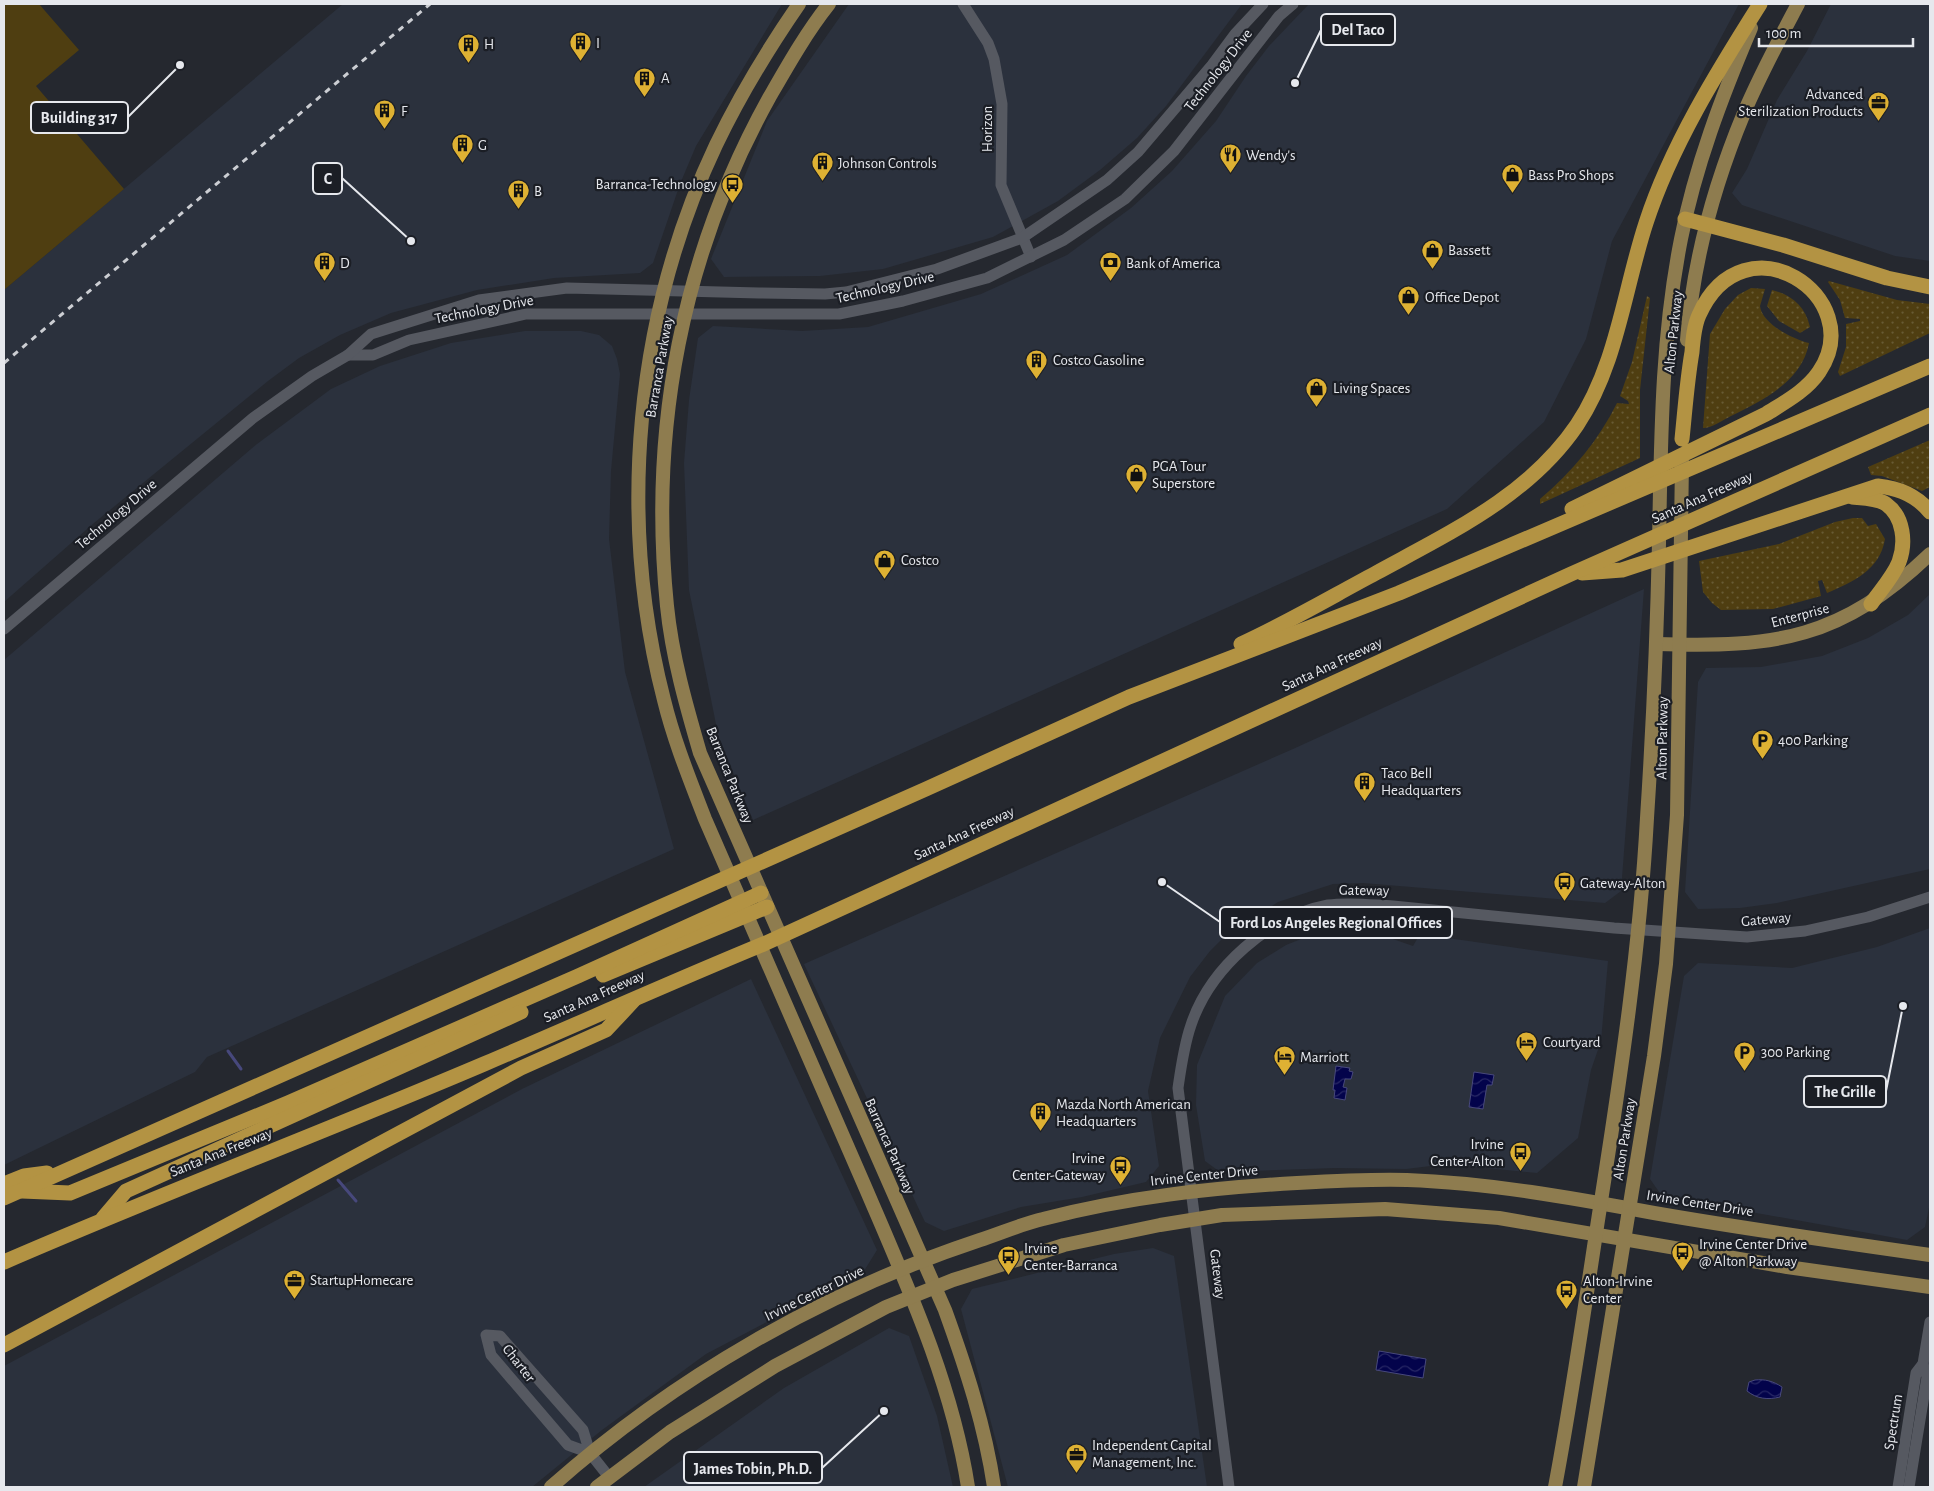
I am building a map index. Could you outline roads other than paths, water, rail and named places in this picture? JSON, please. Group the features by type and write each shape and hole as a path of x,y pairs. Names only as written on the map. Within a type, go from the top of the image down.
{"highway":[{"path":"1129,697 1266,632 1466,524 1515,490 1552,456 1576,425 1598,384 1615,334 1646,223 1666,173 1721,68 1761,4"},
{"path":"1685,219 1887,278 1930,287"},
{"path":"1395,594 1735,429 1793,397 1810,384 1819,372 1829,347 1829,326 1820,301 1797,278 1775,270 1750,269 1734,274 1709,298 1696,324 1682,439"},
{"name":"Santa Ana Freeway","path":"4,1198 1129,697 1395,594 1930,366"},
{"name":"Santa Ana Freeway","path":"4,1262 483,1064 766,942 1571,574 1930,415"},
{"path":"1571,574 1622,570 1878,486 1894,488 1910,495 1930,512"},
{"path":"1845,496 1867,498 1885,503 1899,521 1903,534 1903,548 1899,562 1871,604"},
{"path":"102,1220 126,1191 581,980 761,893"},
{"path":"18,1191 70,1192 581,980 767,908"},
{"path":"4,1345 521,1068 606,1030 638,996"},
{"path":"4,1184 24,1176 63,1171"}],"main road":[{"name":"Barranca Parkway","path":"799,4 762,60 715,147 684,226 659,313 643,401 639,447 641,555 647,614 664,700 705,819 900,1269 941,1378 962,1448 968,1487"},
{"name":"Barranca Parkway","path":"829,4 796,49 755,124 706,239 691,290 672,369 664,429 661,487 667,608 682,692 700,753 934,1287 961,1355 987,1443 994,1487"},
{"name":"Alton Parkway","path":"1555,1487 1627,1032 1638,930 1647,821 1657,644 1661,448 1666,335 1685,219 1721,102 1761,4"},
{"name":"Alton Parkway","path":"1584,1487 1656,1040 1669,932 1677,815 1682,439 1688,327 1706,224 1744,113 1798,4"},
{"name":"Enterprise","path":"1657,644 1703,645 1790,637 1836,622 1871,604 1899,584 1930,554"},
{"name":"Irvine Center Drive","path":"551,1487 640,1415 719,1362 784,1324 900,1269 1041,1219 1153,1196 1191,1191 1317,1182 1407,1180 1501,1188 1930,1255"},
{"path":"597,1487 670,1432 775,1366 886,1307 934,1287 1064,1245 1195,1219 1222,1215 1385,1209 1499,1218 1930,1287"}],"street":[{"name":"Horizon","path":"963,4 988,43 999,77 1002,104 1001,185 1031,257"},
{"name":"Technology Drive","path":"4,629 253,418 312,376 348,355 371,334 480,300 567,288 808,294 846,292 937,269 1022,238 1107,180 1138,152 1212,65 1235,34 1263,4"},
{"name":"Technology Drive","path":"348,355 373,355 409,340 526,314 839,314 903,301 987,278 1064,240 1125,199 1174,151 1279,16 1293,4"},
{"name":"Gateway","path":"1229,1487 1178,1088 1184,1049 1191,1024 1210,987 1235,955 1261,934 1310,910 1343,904 1393,906 1638,930 1747,937 1805,931 1868,918 1930,897"},
{"name":"Spectrum","path":"1909,1487 1926,1377 1923,1364 1930,1322"},
{"name":"Charter","path":"590,1454 568,1445 491,1354 486,1335 500,1336 583,1430 590,1454 609,1477"},
{"name":"Spectrum","path":"1898,1487 1916,1373 1923,1364"}],"water":[{"path":"1336,1066 1350,1068 1349,1071 1353,1072 1351,1079 1345,1079 1343,1087 1347,1088 1345,1100 1334,1098"},
{"path":"1474,1072 1494,1075 1492,1085 1487,1085 1483,1109 1469,1107"},
{"path":"1379,1351 1426,1359 1423,1378 1376,1370"},
{"path":"1755,1380 1769,1381 1782,1387 1780,1397 1763,1398 1751,1394 1747,1391 1749,1382"}],"waterway":[{"path":"228,1051 241,1069"},
{"path":"338,1180 356,1201"}],"railway":[{"path":"4,363 430,4"}],"place":[{"name":"I","path":"580,62"},
{"name":"H","path":"468,63"},
{"name":"Building 317","path":"180,65"},
{"name":"Del Taco","path":"1295,83"},
{"name":"A","path":"645,97"},
{"name":"Advanced Sterilization Products","path":"1879,122"},
{"name":"F","path":"385,130"},
{"name":"G","path":"462,164"},
{"name":"Wendy's","path":"1230,174"},
{"name":"Johnson Controls","path":"822,182"},
{"name":"Bass Pro Shops","path":"1512,194"},
{"name":"Barranca-Technology","path":"733,203"},
{"name":"B","path":"518,210"},
{"name":"C","path":"411,241"},
{"name":"Bassett","path":"1432,269"},
{"name":"D","path":"324,282"},
{"name":"Bank of America","path":"1110,282"},
{"name":"Office Depot","path":"1409,316"},
{"name":"Costco Gasoline","path":"1037,379"},
{"name":"Living Spaces","path":"1317,407"},
{"name":"PGA Tour Superstore","path":"1136,494"},
{"name":"Costco","path":"885,579"},
{"name":"400 Parking","path":"1762,759"},
{"name":"Taco Bell Headquarters","path":"1365,801"},
{"name":"Ford Los Angeles Regional Offices","path":"1162,882"},
{"name":"Gateway-Alton","path":"1564,902"},
{"name":"The Grille","path":"1903,1006"},
{"name":"Courtyard","path":"1527,1061"},
{"name":"300 Parking","path":"1745,1071"},
{"name":"Marriott","path":"1284,1076"},
{"name":"Mazda North American Headquarters","path":"1040,1132"},
{"name":"Irvine Center-Alton","path":"1520,1172"},
{"name":"Irvine Center-Gateway","path":"1121,1186"},
{"name":"Irvine Center Drive @ Alton Parkway","path":"1683,1272"},
{"name":"Irvine Center-Barranca","path":"1008,1276"},
{"name":"StartupHomecare","path":"294,1299"},
{"name":"Alton-Irvine Center","path":"1567,1309"},
{"name":"James Tobin, Ph.D.","path":"884,1411"},
{"name":"Independent Capital Management, Inc.","path":"1076,1473"}]}
